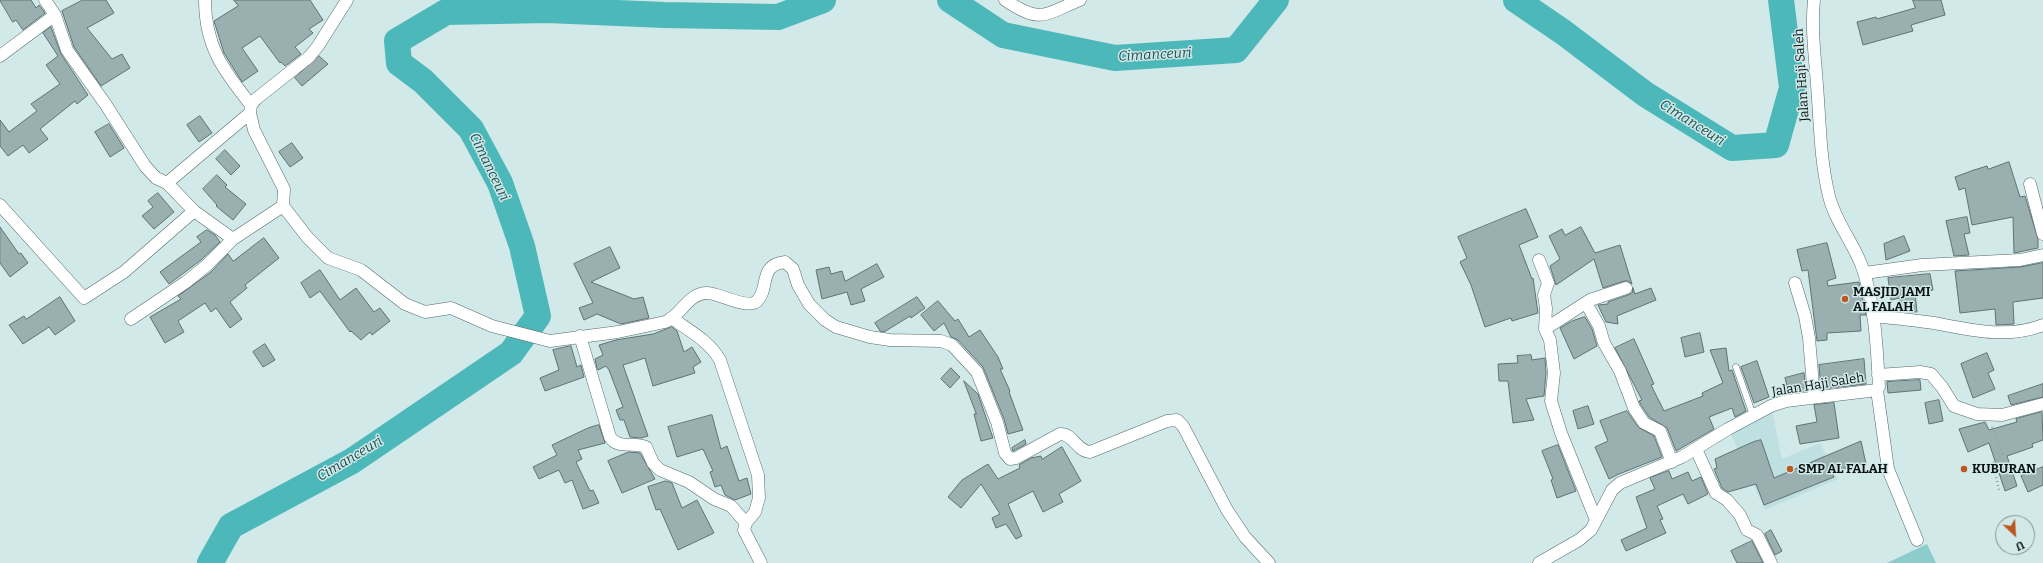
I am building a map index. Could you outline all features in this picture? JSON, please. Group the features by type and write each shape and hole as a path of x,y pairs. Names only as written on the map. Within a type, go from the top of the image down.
{"street":[{"path":"45,0 55,15 67,50 106,104 145,166 156,178 167,183 194,211 233,239"},
{"path":"205,0 207,32 212,46 230,79 251,109 256,136 284,189 283,206 308,238 328,258 361,270 405,304 425,312 451,308 492,326 541,339 560,340 580,336 618,332 673,319 687,302 695,296 704,293 714,294 747,304 755,303 758,301 761,294 766,273 776,264 785,262 793,269 800,290 809,304 836,327 870,337 890,340 941,341 952,345 977,372 998,422 1005,453 1010,459 1016,458 1060,434 1067,435 1081,450 1090,452 1167,421 1177,420 1183,426 1224,504 1239,528 1269,563"},
{"path":"167,183 251,109 264,92 287,76 309,57 318,46 347,0"},
{"path":"1005,0 1021,11 1039,16 1080,0"},
{"name":"Jalan Haji Saleh","path":"1539,563 1586,535 1596,524 1596,520 1612,490 1620,483 1672,462 1771,406 1786,401 1877,390 1879,387 1873,316 1865,273 1833,210 1828,196 1818,113 1813,44 1814,0"},
{"path":"0,56 55,15"},
{"path":"2030,184 2043,234"},
{"path":"0,205 84,298 124,272 194,211"},
{"path":"131,319 186,282 206,266 233,239 283,206"},
{"path":"1865,273 1916,266 2020,260 2043,255"},
{"path":"1539,260 1548,283 1544,295 1546,308 1545,329 1550,340 1554,373 1551,401 1561,433 1596,520"},
{"path":"1795,283 1805,316 1809,338 1814,398"},
{"path":"1545,329 1586,303 1626,288"},
{"path":"1586,303 1599,326 1604,343 1620,371 1634,408 1644,423 1660,431 1672,462"},
{"path":"1873,316 1906,319 2001,334 2043,325"},
{"path":"673,319 698,335 714,350 722,367 758,475 760,498 755,512 746,523 744,530 761,563"},
{"path":"580,336 596,396 613,442 617,444 646,447 653,463 660,470 689,482 714,498 731,506 746,523"},
{"path":"1878,376 1920,372 1930,374 1942,387 1954,406 1964,411 1988,416 2002,415 2043,404"},
{"path":"1877,390 1888,469 1917,540"},
{"path":"1696,449 1716,493 1727,500 1740,515 1747,530 1757,535 1771,563"}],"lane":[{"path":"1736,367 1753,415"}],"path":[{"path":"1988,416 2002,454 1993,463 1999,490"}],"shaded area":[{"name":"SMP AL FALAH","path":"1772,410 1782,459 1820,443 1838,479 1765,510 1730,432"},
{"path":"1927,544 1936,563 1887,563"}],"building":[{"path":"0,0 31,0 36,8 39,5 45,13 23,30 16,20 13,22"},
{"path":"83,0 106,0 114,13 87,28 112,59 122,54 130,68 101,86 74,47 62,11"},
{"path":"234,0 310,0 323,20 309,29 313,33 295,47 301,54 285,66 281,62 280,63 260,36 242,48 258,71 242,82 224,53 214,21 238,6"},
{"path":"1913,0 1941,0 1945,15 1911,25 1913,31 1863,45 1857,22 1876,17 1877,19 1915,8"},
{"path":"51,27 61,54 88,95 77,104 75,101 40,129 48,139 29,153 23,145 8,156 0,146 0,120 9,132 37,111 31,104 60,84 46,65 58,56 43,33"},
{"path":"319,56 328,64 302,86 295,78"},
{"path":"200,116 212,133 199,142 187,125"},
{"path":"109,124 124,148 110,157 95,132"},
{"path":"292,143 303,158 290,167 279,152"},
{"path":"225,150 240,166 231,175 216,159"},
{"path":"2009,162 2020,197 2025,196 2038,239 2038,248 2014,253 2013,217 1972,225 1965,188 1959,190 1955,177 1987,166 1988,169"},
{"path":"217,175 227,185 225,187 246,204 233,220 216,206 217,205 203,189"},
{"path":"158,193 174,212 154,229 142,216 153,207 148,201"},
{"path":"1526,209 1538,237 1519,245 1532,279 1533,278 1538,313 1512,321 1511,318 1485,327 1471,285 1460,262 1467,258 1458,237"},
{"path":"1967,217 1970,233 1964,234 1969,255 1954,256 1946,221"},
{"path":"0,227 19,254 21,253 28,263 10,277 0,263"},
{"path":"1581,227 1595,253 1620,245 1632,284 1628,281 1624,281 1603,288 1594,259 1556,285 1550,266 1560,259 1549,236 1562,229 1565,235"},
{"path":"207,230 215,235 220,242 201,260 169,284 160,272 201,242 197,237"},
{"path":"1904,236 1910,251 1886,260 1884,244"},
{"path":"264,238 279,258 245,285 247,288 230,302 242,319 230,328 216,308 211,312 205,303 178,321 184,332 165,343 150,317 181,299 178,296 211,272 228,254 233,261"},
{"path":"1827,243 1836,278 1827,281 1828,286 1859,282 1866,315 1860,315 1861,331 1827,333 1827,340 1817,341 1808,270 1802,271 1797,250"},
{"path":"610,247 620,268 591,282 634,299 643,297 649,318 621,324 597,314 584,320 579,308 593,303 574,264"},
{"path":"2043,263 2043,298 2013,302 2014,324 1996,325 1995,309 1960,313 1955,271 2020,267"},
{"path":"877,264 884,277 861,289 865,301 851,305 847,292 822,299 816,270 829,267 831,274 842,271 845,281"},
{"path":"320,270 340,300 356,288 374,312 380,308 390,321 372,335 370,332 361,340 351,331 350,332 320,291 310,298 301,283"},
{"path":"1930,274 1933,290 1915,293 1917,312 1901,311 1900,298 1891,300 1888,278"},
{"path":"1633,288 1635,294 1651,288 1656,300 1617,316 1618,324 1606,322 1598,305 1608,304 1608,302 1628,295 1632,293"},
{"path":"60,297 75,321 55,335 49,327 23,344 9,325 24,316 26,319"},
{"path":"917,297 925,308 911,318 910,316 884,332 880,331 875,323"},
{"path":"938,301 955,321 958,319 969,337 980,330 998,357 1003,369 1000,369 1010,391 1009,392 1023,430 1008,434 1004,419 983,367 958,340 951,337 944,323 934,331 921,315"},
{"path":"1585,317 1592,329 1597,346 1574,359 1560,328 1572,321"},
{"path":"672,327 677,331 684,352 692,347 701,362 693,367 695,373 653,386 645,358 623,365 648,436 641,438 630,437 624,420 620,420 616,410 623,407 609,370 606,366 598,370 597,368 595,359 603,355 599,345 616,340 653,334"},
{"path":"1700,333 1704,352 1685,357 1681,338"},
{"path":"1634,339 1654,384 1651,385 1664,411 1703,396 1702,393 1723,383 1710,350 1726,348 1729,371 1732,370 1746,411 1735,417 1732,408 1709,417 1714,429 1676,451 1667,428 1649,417 1641,405 1639,401 1642,400 1615,348"},
{"path":"265,344 275,360 263,367 253,352"},
{"path":"571,346 577,367 581,365 584,377 545,391 540,378 559,370 553,350"},
{"path":"1987,353 1994,370 1988,373 1995,389 1973,398 1961,364"},
{"path":"1531,355 1532,360 1545,358 1546,373 1544,396 1526,399 1534,420 1513,423 1508,381 1499,381 1498,364 1518,363 1517,356"},
{"path":"1864,359 1866,384 1821,389 1819,365"},
{"path":"1757,361 1769,397 1754,403 1741,367"},
{"path":"951,368 960,377 950,388 941,379"},
{"path":"1804,373 1806,391 1789,393 1785,378"},
{"path":"1920,380 1921,390 1888,393 1887,382"},
{"path":"964,381 978,394 993,438 981,441 974,414 976,414"},
{"path":"2043,384 2043,397 2011,405 2008,396"},
{"path":"1939,400 1943,421 1929,424 1925,403"},
{"path":"1834,403 1839,438 1800,444 1796,426 1817,422 1814,405"},
{"path":"1588,406 1594,424 1578,429 1573,411"},
{"path":"1627,411 1638,427 1654,436 1662,457 1609,479 1595,447 1608,441 1600,421"},
{"path":"2042,412 2043,440 2032,444 2033,447 2007,456 2017,486 2005,491 1989,443 1968,452 1959,429 1985,422 1989,430 2017,422 2016,419"},
{"path":"712,415 721,449 727,446 739,481 747,478 751,494 735,500 725,495 721,485 715,487 710,472 713,471 703,449 677,457 668,427"},
{"path":"599,425 605,443 578,450 582,459 576,462 590,491 593,490 599,503 583,509 572,480 565,483 559,470 539,479 533,467 557,455 552,445 588,428"},
{"path":"1025,440 1026,444 1013,451 1012,448"},
{"path":"1761,440 1774,478 1861,441 1866,464 1831,471 1834,477 1764,505 1756,484 1728,492 1722,488 1714,469 1717,468 1715,459 1753,442"},
{"path":"1558,445 1576,491 1557,498 1551,480 1553,479 1542,451"},
{"path":"1062,447 1081,481 1059,494 1063,502 1043,512 1033,491 1008,504 1022,536 1016,539 1006,524 996,528 992,518 1000,514 981,484 961,508 948,497 962,480 988,464 998,479 1020,468 1019,465 1031,458 1041,456 1042,459"},
{"path":"629,452 640,453 655,479 622,493 608,461"},
{"path":"2043,467 2043,485 2028,492 2021,476"},
{"path":"1669,471 1672,479 1688,472 1692,481 1701,477 1708,494 1688,504 1683,494 1657,506 1663,519 1660,520 1666,533 1626,551 1621,540 1647,528 1636,497 1655,489 1650,478"},
{"path":"666,481 672,483 682,508 697,500 714,533 678,550 660,509 656,510 648,487"},
{"path":"1771,530 1782,551 1775,555 1765,534"},
{"path":"1752,541 1763,563 1737,563 1731,551"}],"waterway":[{"name":"Cimanceuri","path":"210,563 231,526 352,461 511,353 538,316 522,246 500,183 471,129 423,81 399,63 397,41 446,12 548,10 664,15 778,17 823,0"},
{"name":"Cimanceuri","path":"950,0 1003,35 1115,58 1236,50 1276,0"},
{"name":"Cimanceuri","path":"1516,0 1563,32 1645,94 1732,148 1776,145 1792,88 1781,0"}],"place":[{"name":"MASJID JAMI AL FALAH","path":"1845,299"},
{"name":"SMP AL FALAH","path":"1790,469"},
{"name":"KUBURAN","path":"1964,469"}]}
